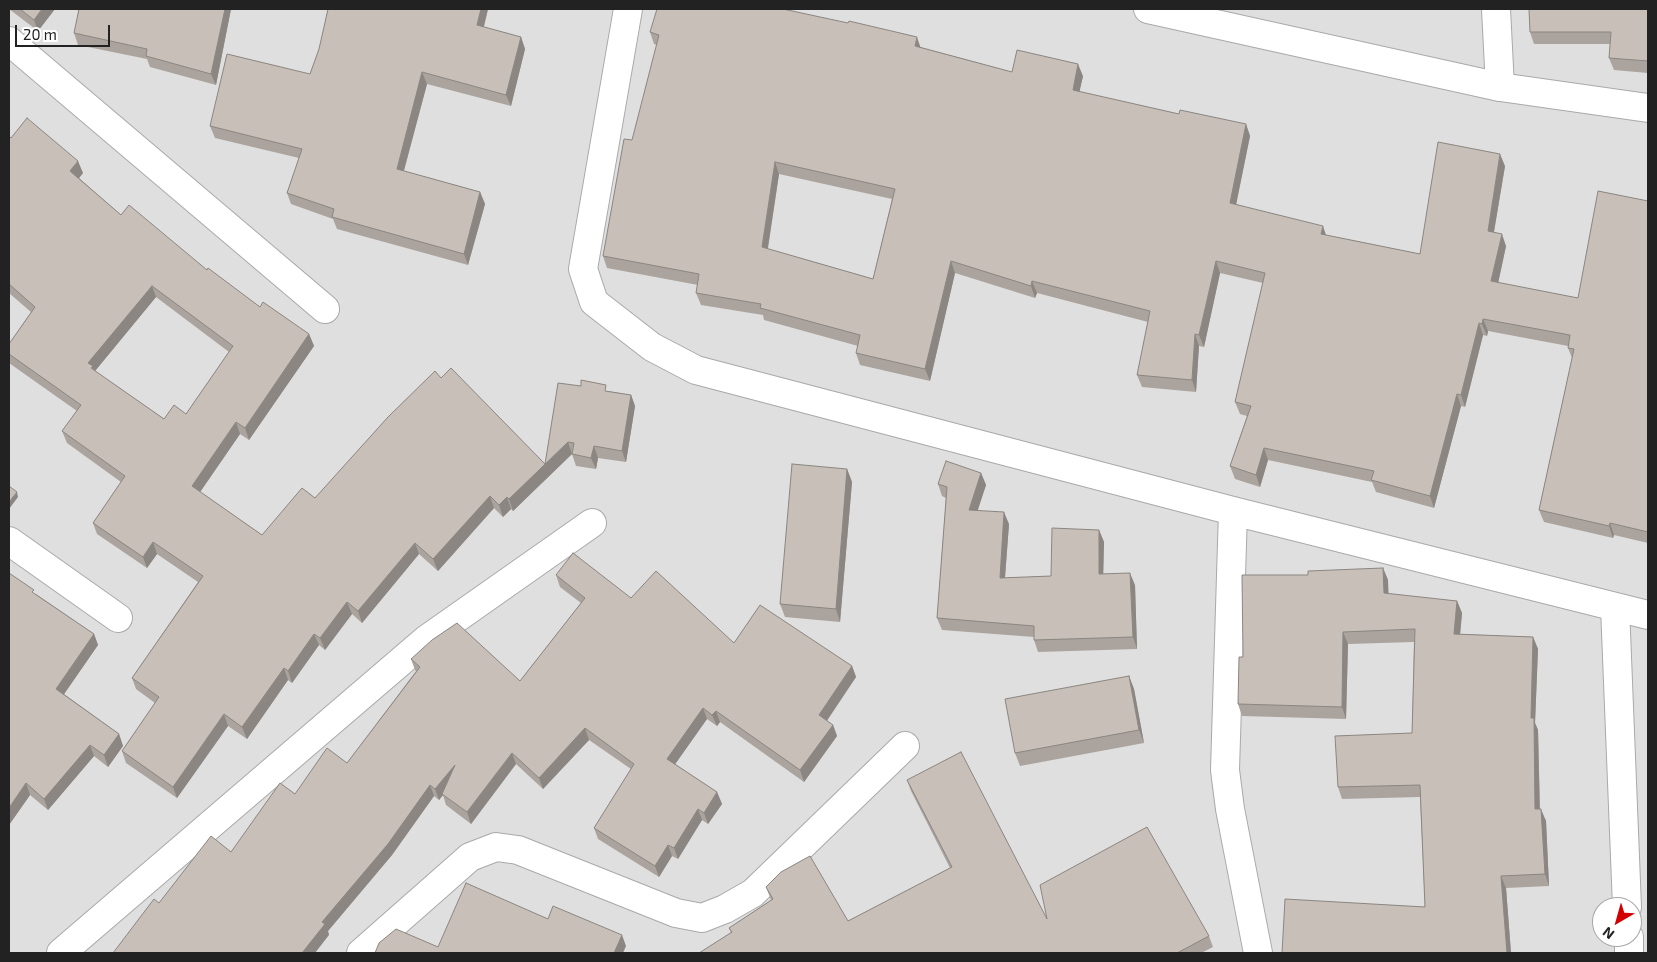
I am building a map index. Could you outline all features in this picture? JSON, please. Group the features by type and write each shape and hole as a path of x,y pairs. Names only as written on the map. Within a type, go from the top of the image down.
{"street":[{"path":"628,9 583,269 594,302 652,347 696,370 1233,511 1648,615"},
{"path":"1148,9 1500,87 1648,108"},
{"path":"1496,9 1500,87"},
{"path":"9,41 325,309"},
{"path":"1233,511 1225,770 1230,809 1258,953"},
{"path":"61,953 427,639 592,523"},
{"path":"9,541 118,618"},
{"path":"1615,608 1627,897"},
{"path":"361,953 470,857 496,848 518,850 676,913 702,918 725,909 753,893 905,746"}],"shaded area":[{"path":"9,9 1648,9 1648,953 9,953"}],"building":[{"path":"20,9 42,9 34,20"},
{"path":"79,9 225,9 211,74 146,56 147,49 74,33"},
{"path":"328,9 481,9 477,25 521,37 506,95 422,72 397,169 480,192 464,254 332,217 334,209 287,193 302,149 210,126 227,54 310,74 319,49"},
{"path":"657,9 783,9 848,23 849,21 917,37 915,46 1012,72 1017,50 1078,64 1073,90 1179,114 1180,110 1246,124 1230,203 1323,226 1321,234 1420,254 1438,142 1500,154 1488,231 1502,234 1491,281 1578,298 1598,191 1648,201 1648,532 1610,523 1609,526 1539,510 1574,349 1568,348 1570,335 1483,319 1482,324 1479,323 1461,395 1457,394 1430,496 1371,480 1374,471 1264,448 1256,475 1230,466 1251,406 1235,402 1265,273 1216,261 1199,335 1195,334 1192,380 1137,375 1150,311 1032,281 1031,286 951,261 925,369 856,353 860,335 760,308 761,304 696,293 699,274 603,256 624,139 632,140 659,35 650,32","holes":["775,162 895,189 873,279 762,247"]},
{"path":"1529,9 1648,9 1648,61 1609,58 1611,32 1530,32"},
{"path":"27,118 78,161 70,171 121,215 129,205 207,270 208,268 260,307 263,302 309,334 245,428 236,422 192,486 262,535 302,488 315,498 388,417 435,371 441,378 451,368 545,464 558,383 581,386 581,380 606,385 605,391 631,395 622,451 594,446 591,458 572,454 574,443 568,442 509,499 507,497 499,505 490,496 433,559 415,543 358,611 347,602 320,638 314,634 288,671 284,668 242,727 224,714 173,787 122,751 159,697 132,678 203,576 153,542 143,557 93,523 125,476 62,431 81,405 9,354 9,344 35,307 9,284 9,136 11,138","holes":["152,286 233,346 186,414 174,405 164,419 91,368 93,366 88,363"]},
{"path":"946,461 981,473 969,510 1004,512 1000,578 1051,576 1052,528 1099,530 1099,574 1130,573 1133,637 1034,640 1034,626 937,618 947,487 938,484"},
{"path":"792,464 847,469 836,609 780,604"},
{"path":"9,486 17,492 9,502"},
{"path":"573,553 631,598 656,571 734,643 760,605 852,666 819,715 833,725 800,770 716,711 712,715 703,708 667,759 717,792 704,813 698,809 674,848 668,845 655,866 594,828 634,764 585,728 539,778 512,753 467,812 442,794 455,765 435,789 430,785 388,844 322,922 325,924 302,953 113,953 154,899 159,903 211,836 231,852 280,783 295,794 327,748 347,763 420,667 411,659 432,640 457,623 520,681 585,598 556,575"},
{"path":"1383,568 1384,593 1457,601 1454,634 1533,637 1531,718 1534,718 1535,809 1541,809 1545,874 1501,876 1507,953 1282,953 1285,899 1425,907 1420,785 1338,787 1335,736 1412,733 1415,629 1343,632 1342,707 1238,704 1239,657 1243,657 1242,575 1308,575 1308,571"},
{"path":"9,573 34,590 32,592 94,634 56,689 119,734 104,755 90,745 44,799 26,783 9,808"},
{"path":"1129,676 1139,730 1015,753 1005,699"},
{"path":"961,752 1047,919 1040,885 1147,827 1209,936 1177,953 699,953 732,932 729,928 773,899 766,887 781,872 810,856 848,921 952,867 907,780"},
{"path":"466,883 548,919 553,906 622,935 614,953 375,953 379,943 396,929 438,947"}]}
